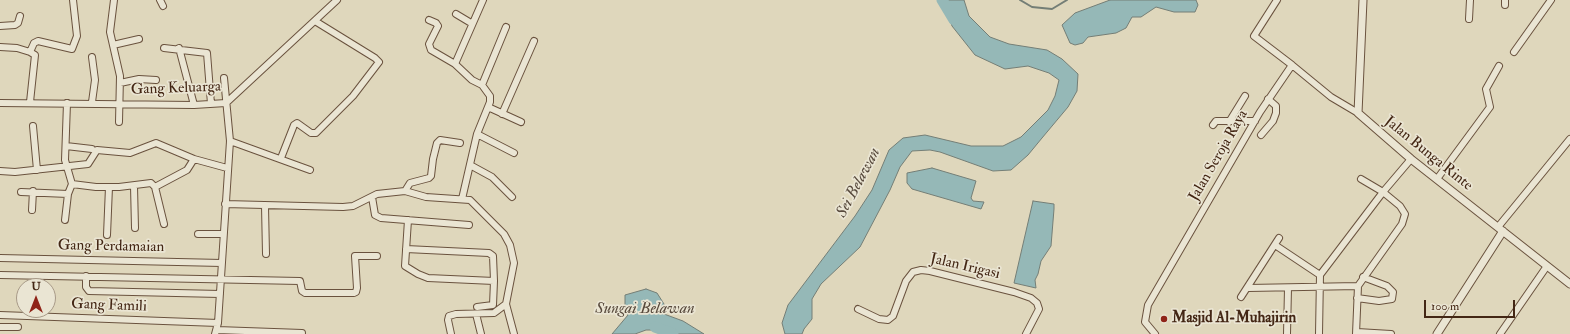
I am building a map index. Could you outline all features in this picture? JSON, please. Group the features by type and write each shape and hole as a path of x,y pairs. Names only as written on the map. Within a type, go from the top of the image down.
{"street":[{"path":"30,52 34,43 38,41 72,49 77,36 73,0"},
{"path":"114,0 110,32 119,65 119,122"},
{"name":"Gang Keluarga","path":"0,102 92,102 118,104 194,105 226,103 338,0"},
{"path":"455,64 483,0"},
{"path":"1278,0 1254,36 1331,96 1358,113 1363,0"},
{"path":"1469,19 1470,0"},
{"path":"1514,52 1551,0"},
{"path":"456,14 472,23"},
{"path":"0,26 15,25 18,23 20,16"},
{"path":"428,20 436,23 438,26 428,47 455,64 472,80 482,85 490,96 488,107 477,134 462,199"},
{"path":"281,158 294,125 297,123 311,133 316,133 353,96 378,62 375,58 315,21"},
{"path":"482,85 506,27"},
{"path":"113,45 139,39"},
{"path":"502,114 534,41"},
{"path":"0,46 30,52 36,58 30,102"},
{"path":"164,48 179,48 207,53 211,104"},
{"path":"179,48 194,105"},
{"path":"92,57 96,80 92,102"},
{"name":"Jalan Seroja Raya","path":"1155,334 1145,322 1148,305 1268,99 1292,65"},
{"path":"1436,179 1490,107 1486,89 1499,66"},
{"path":"224,78 230,142 227,168 218,323 216,332 302,333"},
{"path":"120,83 139,79 156,80"},
{"path":"1228,122 1245,96"},
{"path":"1261,135 1273,121 1276,113 1276,106 1268,99"},
{"path":"65,220 68,194 72,184 66,165 67,103"},
{"path":"488,107 521,122"},
{"name":"Jalan Bunga Rinte","path":"1358,113 1411,159 1570,284"},
{"path":"1213,125 1216,122 1255,121"},
{"path":"33,126 37,170"},
{"path":"477,134 514,153"},
{"path":"1437,334 1500,229 1570,139"},
{"path":"405,190 410,183 429,178 431,176 433,159 437,143 440,140 460,144"},
{"path":"230,142 281,158 310,170"},
{"path":"0,171 37,170 89,163 97,150 130,153 156,143 194,159 227,168"},
{"path":"66,146 92,149"},
{"path":"155,187 187,170 194,159"},
{"path":"1319,334 1320,275 1383,192 1411,159"},
{"path":"470,165 480,169 492,177 512,197"},
{"path":"1361,179 1383,192 1404,210 1404,218 1358,286 1356,298 1356,333 1391,334"},
{"path":"72,184 109,187 134,186 153,183 164,224"},
{"path":"134,186 135,228"},
{"path":"107,235 109,187"},
{"path":"225,204 343,207 353,206 387,192 405,190 426,198 470,200 504,234 510,245 514,263 506,304 514,334"},
{"path":"21,192 33,191 68,194"},
{"path":"32,210 33,191"},
{"path":"372,198 373,209 376,216 469,225"},
{"path":"265,206 266,254"},
{"path":"408,220 405,266 428,278 494,281"},
{"path":"198,234 223,234"},
{"path":"1241,296 1248,288 1279,238"},
{"path":"1274,245 1320,275"},
{"path":"406,250 490,253 493,256 493,305 477,307"},
{"path":"0,275 300,280 302,291 305,293 354,294 357,288 355,256 377,256"},
{"name":"Gang Perdamaian","path":"0,258 222,263"},
{"path":"1500,334 1547,266"},
{"name":"Jalan Irigasi","path":"858,309 879,319 888,320 893,316 906,281 912,272 921,270 930,271 1014,292 1031,298 1037,303 1039,309 1026,334"},
{"path":"86,276 86,287 89,291 220,294"},
{"path":"1356,298 1379,301 1392,299 1393,292 1387,286 1363,277"},
{"path":"1248,288 1319,288 1358,286"},
{"path":"1288,288 1288,334"},
{"path":"451,334 448,320 449,316 456,314 494,313 506,304"},
{"name":"Gang Famili","path":"0,314 218,323"},
{"path":"476,314 481,334"},
{"path":"1251,319 1288,319"},
{"path":"0,327 18,327"}],"water":[{"path":"944,0 964,0 969,16 990,37 1009,44 1047,50 1062,59 1078,74 1077,91 1068,107 1028,155 1011,170 993,171 940,152 930,150 912,151 900,167 890,190 860,247 821,284 812,299 812,319 802,334 785,334 782,323 788,305 855,216 872,190 889,150 903,138 925,135 971,146 1003,146 1021,137 1048,110 1055,96 1059,80 1049,73 1028,66 1005,69 975,55 952,26"},
{"path":"1110,0 1196,0 1198,5 1195,12 1174,12 1156,7 1141,17 1132,17 1126,28 1116,33 1088,37 1083,43 1075,45 1070,43 1062,25 1075,13"},
{"path":"932,168 976,181 971,198 973,201 984,202 981,209 912,189 907,183 907,173"},
{"path":"1033,201 1054,204 1051,246 1041,261 1035,280 1036,288 1014,283"},
{"name":"Sungai Belawan","path":"646,289 657,293 664,304 664,314 683,321 704,334 673,334 661,330 646,330 635,334 612,334 628,315 625,306 625,295"}],"waterway":[{"name":"Sei Belawan","path":"942,0 954,20"},
{"path":"1020,0 1032,7 1052,9 1067,0"},
{"name":"Sei Belawan","path":"655,327 673,334"}],"place":[{"name":"Masjid Al-Muhajirin","path":"1164,319"}]}
